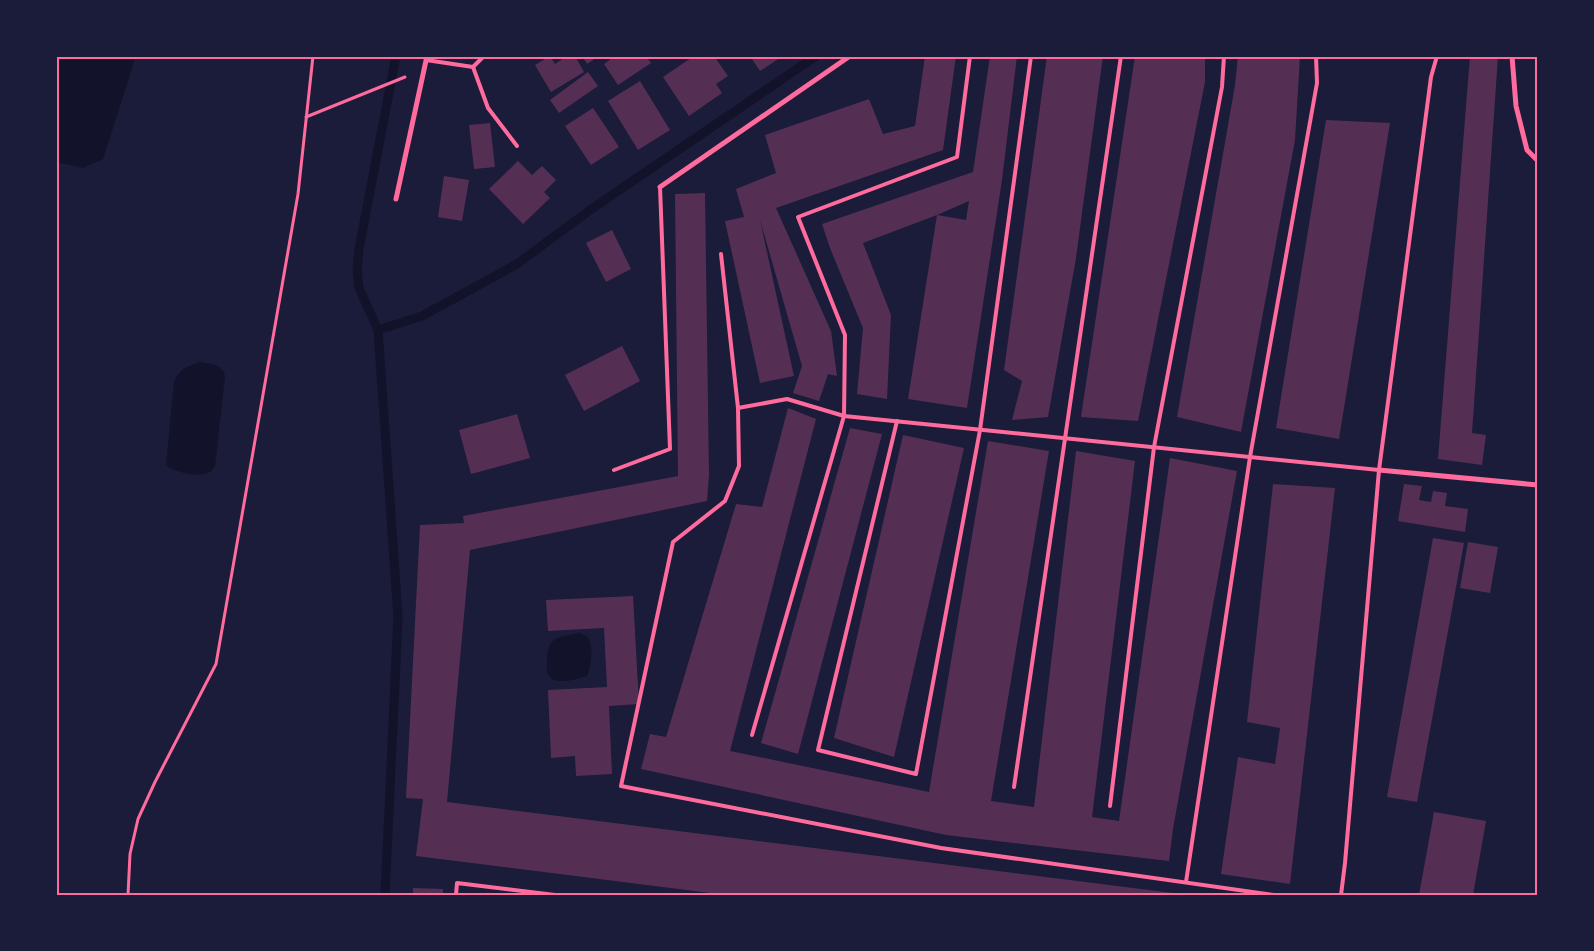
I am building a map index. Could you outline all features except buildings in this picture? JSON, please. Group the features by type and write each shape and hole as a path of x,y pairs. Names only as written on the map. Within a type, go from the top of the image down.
{"street":[{"path":"660,187 850,56"},
{"path":"1512,56 1516,106 1527,150 1538,161"},
{"path":"396,200 426,58"},
{"path":"1379,470 1538,484"}],"lane":[{"path":"473,67 484,56"},
{"path":"752,735 844,416 846,335 798,217 957,157 970,56"},
{"path":"897,421 818,750 916,774 980,430 1031,56"},
{"path":"1014,787 1121,56"},
{"path":"1110,806 1154,447 1222,87 1224,56"},
{"path":"1186,882 1250,457 1317,83 1316,56"},
{"path":"1341,895 1379,470 1431,77 1438,56"},
{"path":"426,58 473,67"},
{"path":"473,67 488,108 517,146"},
{"path":"614,470 670,449 660,187"},
{"path":"721,254 738,408 739,466 725,501 673,542 622,786 941,848 1274,895"},
{"path":"738,408 787,399 844,416 1379,470"},
{"path":"456,895 457,883 555,895"}],"path":[{"path":"128,895 130,854 138,819 154,782 216,664 298,194 313,56"},
{"path":"306,117 410,75"}],"shaded area":[{"path":"56,56 136,56 103,159 83,168 56,162"},
{"path":"200,362 219,367 225,376 215,466 211,472 206,474 194,474 174,470 166,465 174,381 184,368"},
{"path":"580,633 587,637 591,646 591,662 587,676 566,681 554,680 547,671 547,655 550,645 554,640 561,637"}],"waterway":[{"path":"385,895 398,617 378,330 359,288 357,270 359,249 396,56"},
{"path":"378,330 422,316 517,264 590,210 816,56"}]}
